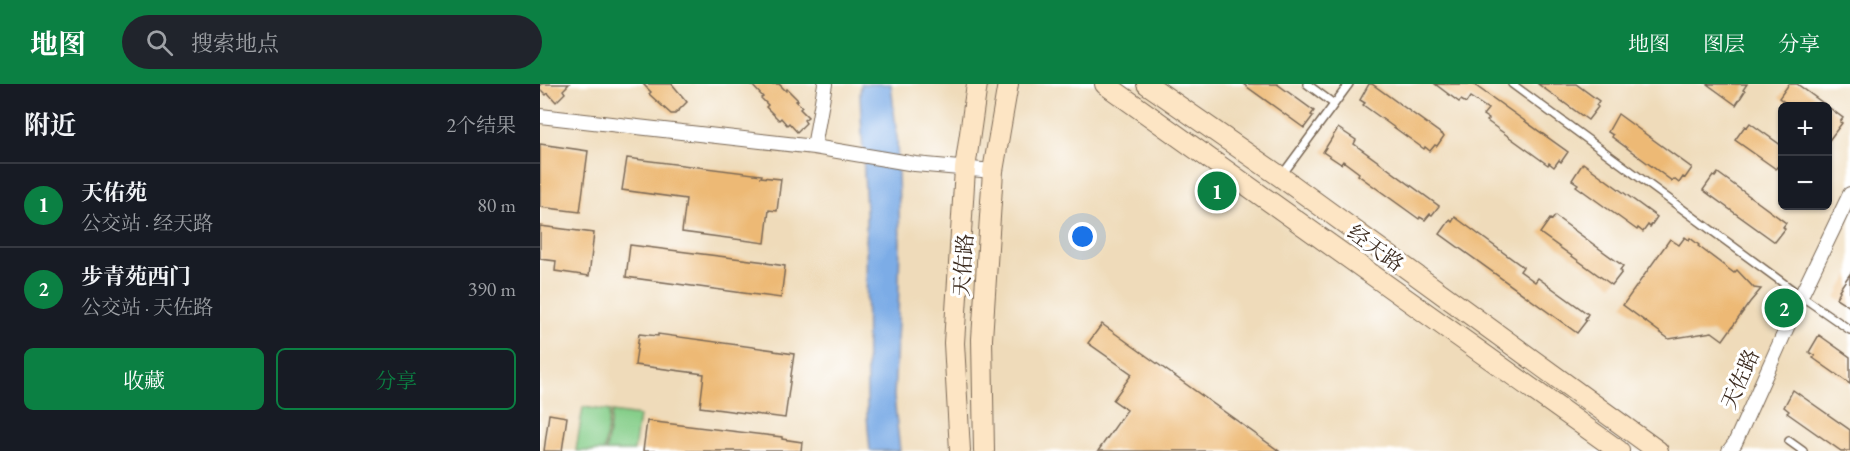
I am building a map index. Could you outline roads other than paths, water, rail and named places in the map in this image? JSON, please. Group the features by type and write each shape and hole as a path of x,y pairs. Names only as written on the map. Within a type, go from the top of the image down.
{"main road":[{"name":"天佑路","path":"960,451 954,343 966,169 977,84"},
{"name":"天佑路","path":"984,451 982,339 993,171 1008,84"},
{"name":"经天路","path":"1105,84 1619,451"},
{"name":"经天路","path":"1147,84 1281,177 1658,451"}],"street":[{"path":"814,147 825,84"},
{"path":"540,116 814,147 915,164 993,171"},
{"name":"天佐路","path":"1729,451 1735,443 1850,194"}],"lane":[{"path":"1306,84 1334,104"},
{"path":"1281,177 1349,84"},
{"path":"1512,84 1850,330"},
{"path":"1789,441 1803,451"}],"water":[{"path":"861,84 891,84 897,138 900,242 894,397 900,451 870,451 867,416 866,211"}],"place":[{"name":"天佑苑","path":"1217,191"},
{"name":"步青苑西门","path":"1784,308"}]}
